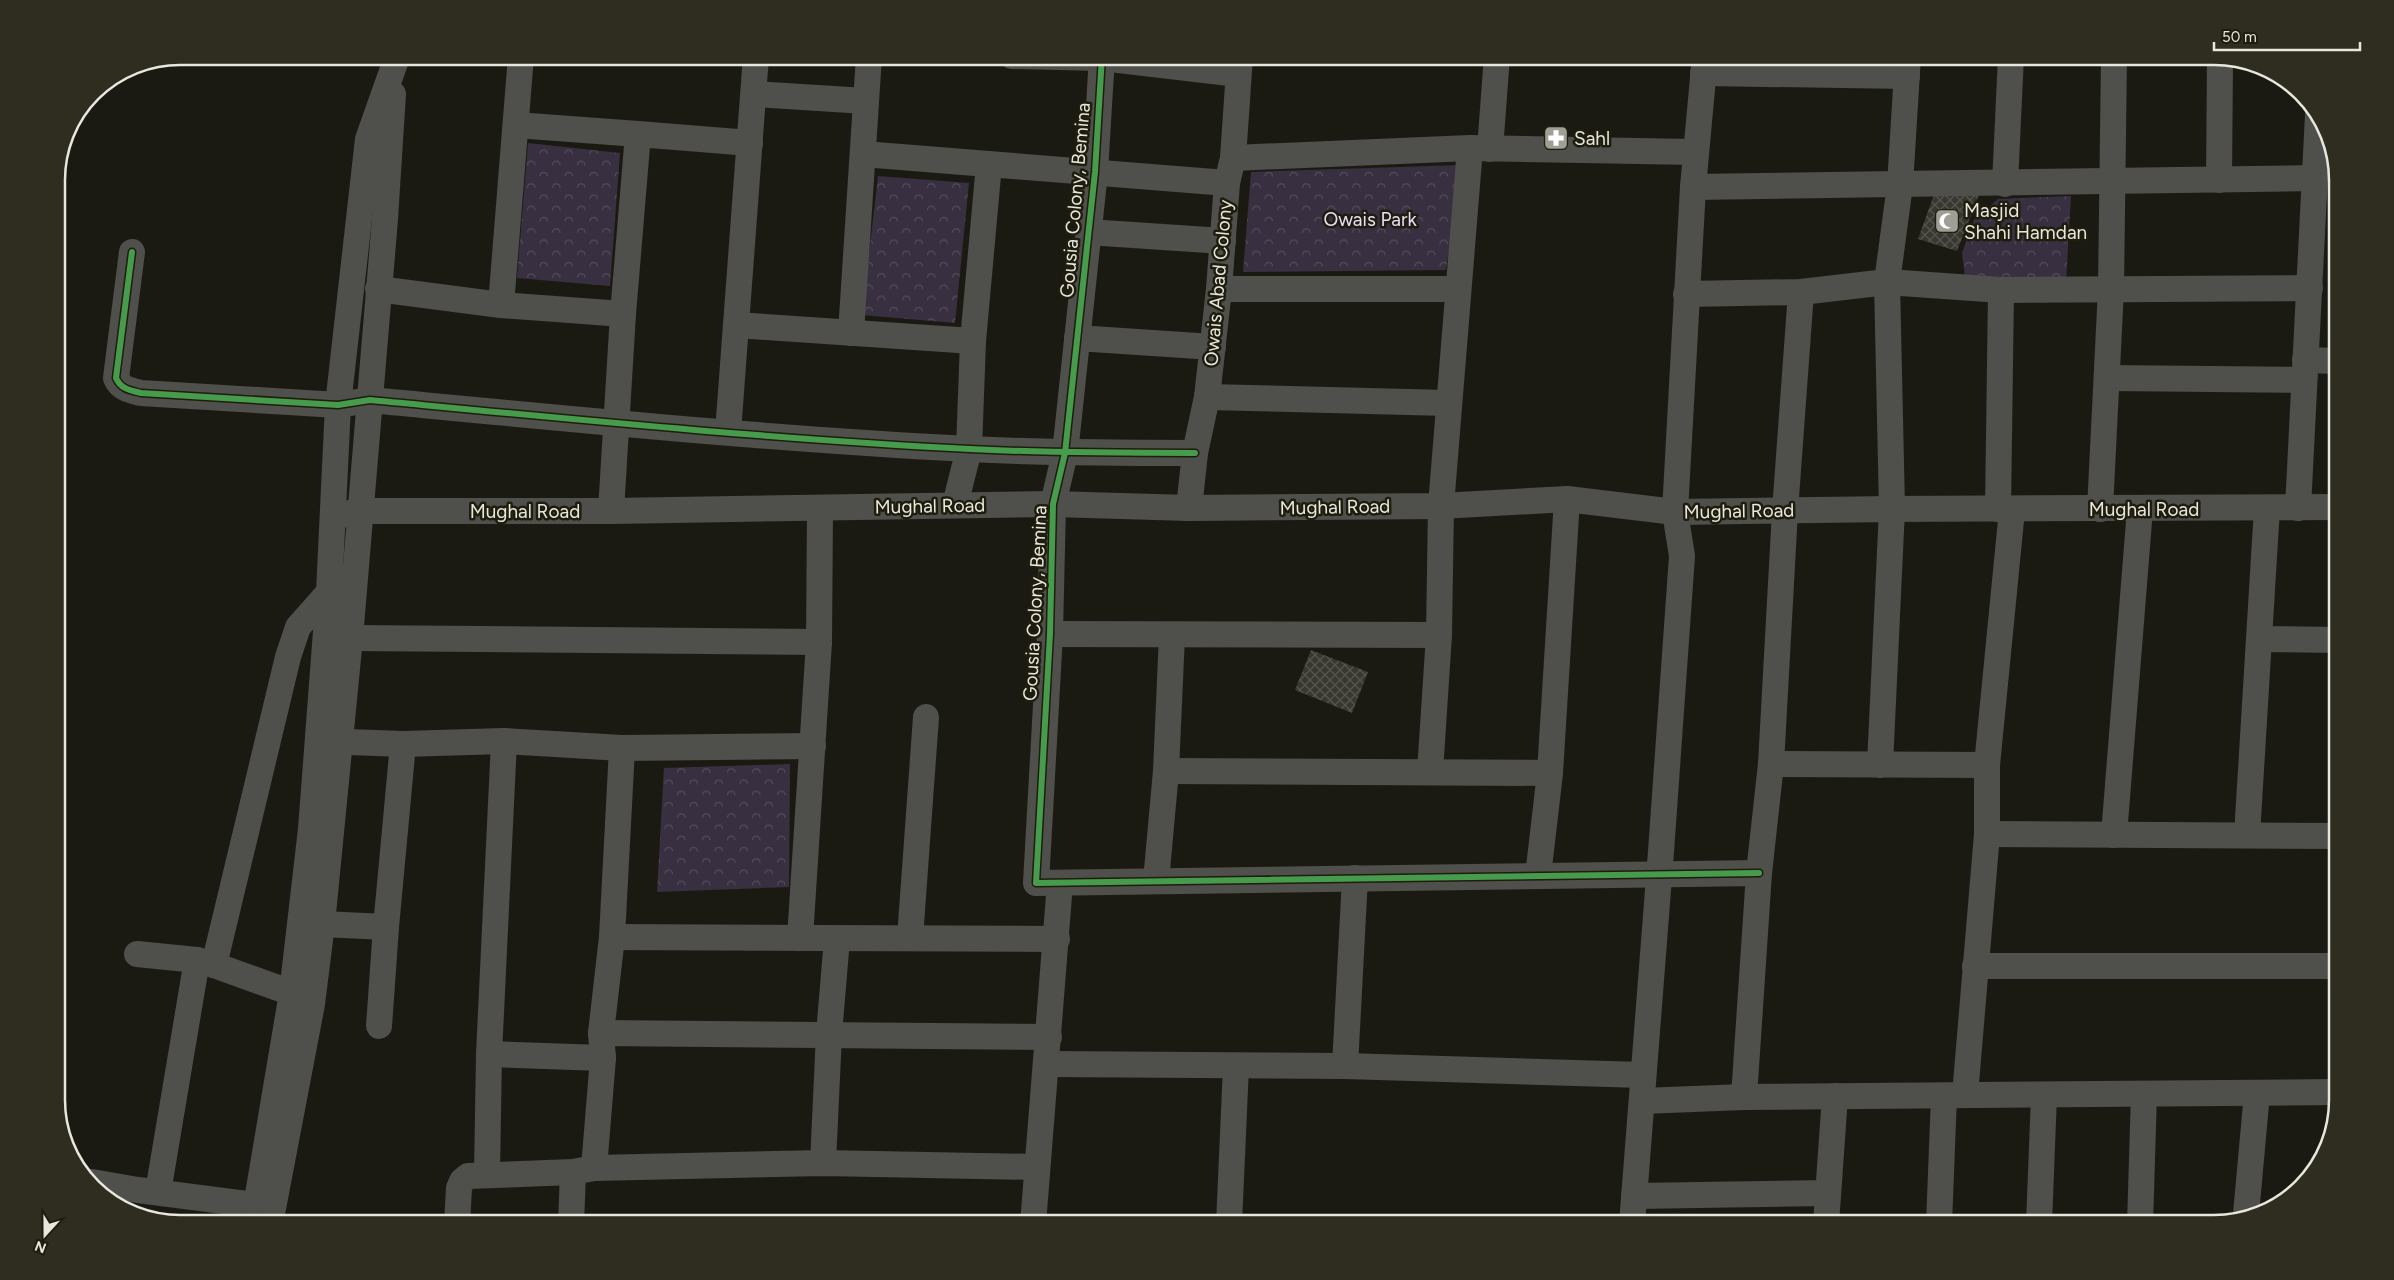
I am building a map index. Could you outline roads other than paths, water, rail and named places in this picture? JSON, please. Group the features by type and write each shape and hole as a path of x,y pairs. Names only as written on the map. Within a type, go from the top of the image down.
{"street":[{"path":"260,1215 302,999 322,924 328,741 329,592 338,404 368,139 394,65"},
{"path":"302,999 311,828 350,638 395,65"},
{"path":"501,305 521,65"},
{"path":"728,432 756,65"},
{"path":"851,333 868,65"},
{"name":"Gousia Colony, Bemina","path":"1034,1215 1057,939 1048,883 1053,504 1065,453 1095,172 1102,65"},
{"name":"Owais Abad Colony","path":"1189,508 1195,453 1207,396 1219,289 1227,183 1233,158 1239,65"},
{"path":"1430,772 1439,635 1441,506 1458,289 1495,65"},
{"path":"1633,1215 1660,873 1682,556 1675,512 1695,152 1704,65 1907,66 1900,185 1886,282 1892,509 1880,765"},
{"path":"2005,184 2011,65"},
{"path":"2100,509 2110,289 2114,65"},
{"path":"2219,180 2220,65"},
{"path":"754,94 866,101"},
{"path":"516,124 750,143"},
{"path":"2298,508 2317,130"},
{"path":"611,511 618,424 623,314 638,134"},
{"path":"1233,158 1480,149 1695,152"},
{"path":"863,154 1227,183"},
{"path":"956,505 969,449 973,341 989,164"},
{"path":"1693,187 2005,184 2315,178"},
{"path":"1088,232 1222,241"},
{"path":"132,252 116,378 119,385 126,390 140,393 338,404 370,400 618,424 969,449 1065,453 1195,453"},
{"path":"1686,294 1801,292 1886,282 2001,290 2310,288"},
{"path":"378,289 501,305 623,314"},
{"path":"1219,289 1458,289"},
{"path":"1940,1215 1954,1096 1975,966 1987,834 1987,765 2005,510 2001,290"},
{"path":"1744,1098 1759,873 1771,764 1785,511 1801,292"},
{"path":"736,325 973,341"},
{"path":"1077,338 1212,347"},
{"path":"2106,378 2305,370 2329,363"},
{"path":"1207,396 1448,402"},
{"path":"1538,876 1550,773 1566,499"},
{"name":"Mughal Road","path":"333,517 359,511 820,509 1053,504 1189,508 1441,506 1566,499 1675,512 2329,507"},
{"path":"2247,835 2267,508"},
{"path":"800,938 819,642 820,509"},
{"path":"2114,835 2140,509"},
{"path":"158,1192 205,962 298,627 329,592"},
{"path":"1050,634 1439,635"},
{"path":"1156,881 1166,772 1172,635"},
{"path":"350,638 819,642"},
{"path":"2259,639 2329,640"},
{"path":"910,938 926,717"},
{"path":"328,741 403,744 504,742 622,748 812,746"},
{"path":"487,1173 489,1054 504,742"},
{"path":"379,1026 403,744"},
{"path":"573,1215 603,1058 602,1033 612,937 622,748"},
{"path":"1771,764 1987,765"},
{"path":"1166,772 1550,773"},
{"path":"1987,834 2329,836"},
{"path":"1048,883 1759,873"},
{"path":"1345,1066 1355,878"},
{"path":"322,924 386,927"},
{"path":"612,937 1057,939"},
{"path":"823,1163 829,1034 837,939"},
{"path":"137,954 205,962 302,999"},
{"path":"1975,966 2329,966"},
{"path":"602,1033 1049,1037"},
{"path":"489,1054 603,1058"},
{"path":"1047,1064 1345,1066 1642,1088 1744,1098 2329,1092"},
{"path":"1229,1215 1236,1066"},
{"path":"2246,1210 2257,1092"},
{"path":"2140,1215 2144,1094"},
{"path":"2039,1215 2044,1095"},
{"path":"1827,1215 1835,1096"},
{"path":"457,1215 459,1188 462,1181 468,1176 487,1173 823,1163 1037,1167"},
{"path":"101,1183 158,1192 252,1215"},
{"path":"1634,1196 1828,1193"}],"place":[{"name":"Sahl","path":"1556,138"},
{"name":"Masjid Shahi Hamdan","path":"1947,221"}],"park label":[{"name":"Owais Park","path":"1370,219"}]}
